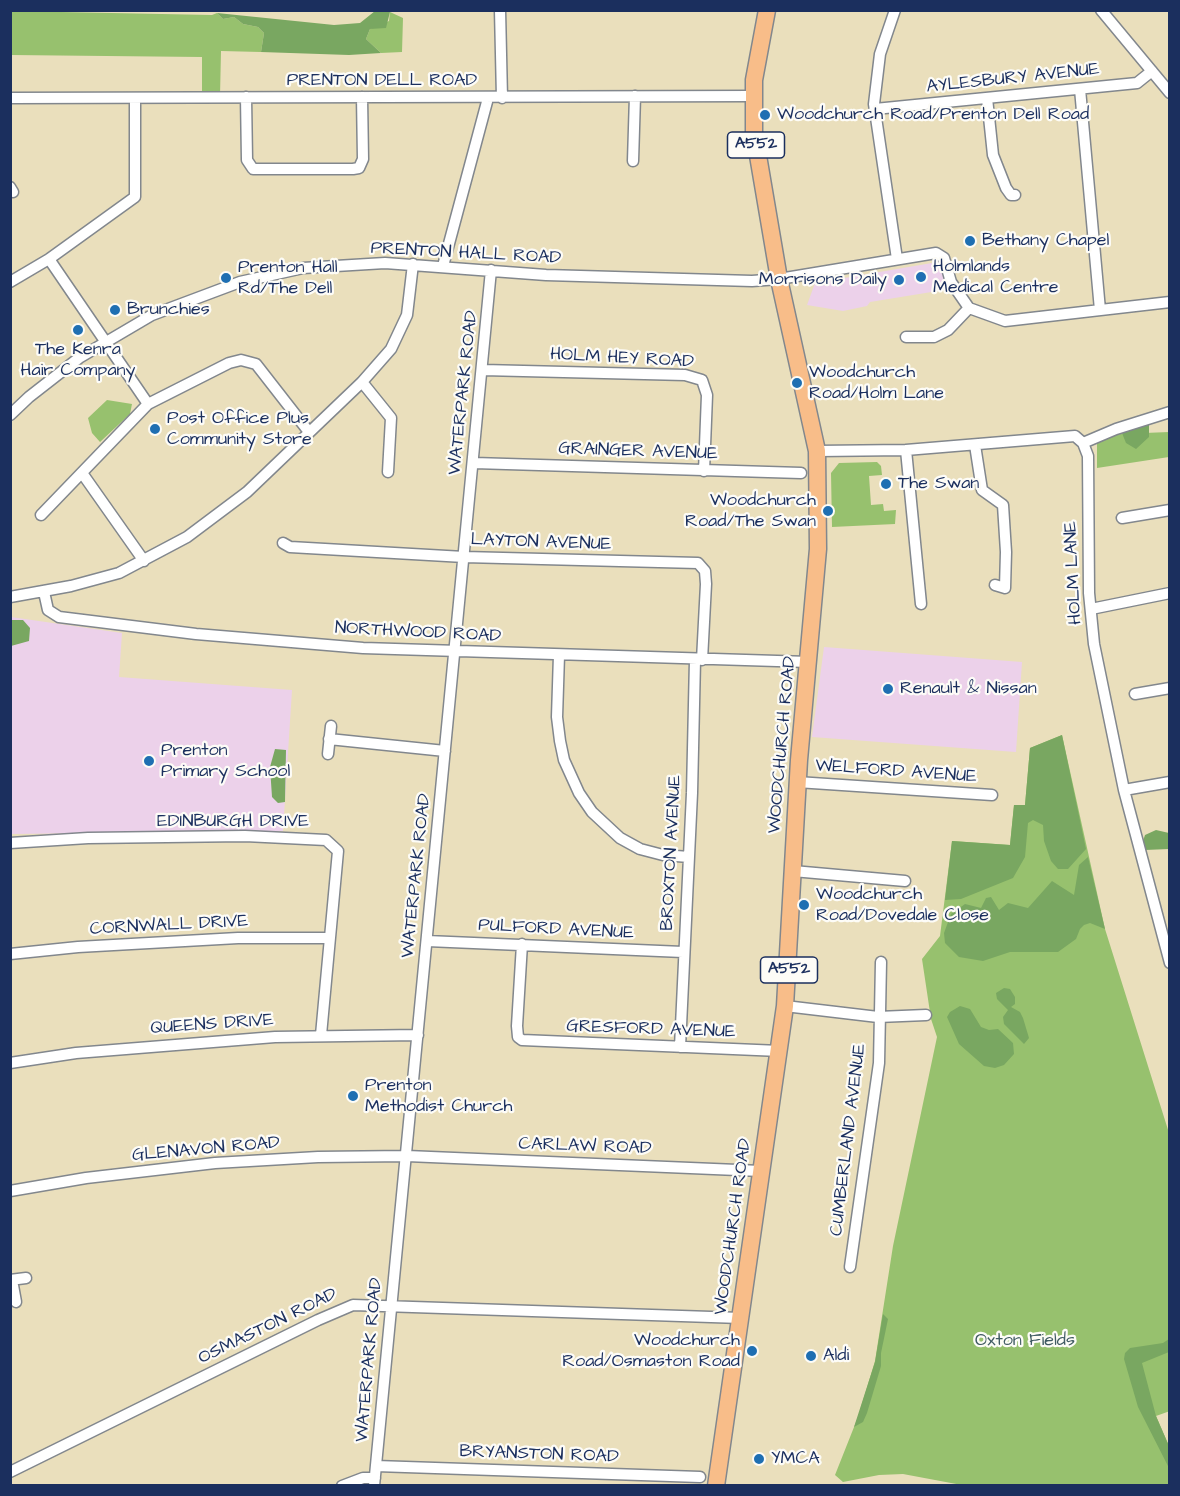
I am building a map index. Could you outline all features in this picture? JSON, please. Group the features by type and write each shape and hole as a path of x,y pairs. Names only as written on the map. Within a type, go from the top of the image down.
{"highway":[{"name":"WOODCHURCH ROAD","path":"716,1485 785,1006 797,782 818,549 817,450 779,279 754,132 757,57 767,10"}],"street":[{"path":"500,10 502,98"},
{"path":"895,10 880,54 874,90 897,259"},
{"path":"1101,10 1170,93"},
{"name":"AYLESBURY AVENUE","path":"875,109 1137,83 1152,71"},
{"path":"1080,89 1100,310"},
{"path":"633,161 635,96"},
{"name":"PRENTON DELL ROAD","path":"10,98 754,96"},
{"path":"246,97 247,160 253,169 352,169 359,168 363,159 362,97"},
{"path":"10,282 49,259 135,197 135,98"},
{"path":"443,266 488,98"},
{"path":"987,98 993,155 1012,196"},
{"name":"PRENTON HALL ROAD","path":"10,415 61,371 152,315 240,282 303,268 385,263 657,279 779,279 936,253 944,258 951,282 969,308"},
{"path":"49,259 148,404"},
{"path":"10,597 44,592 119,573 144,561 215,518 247,492 362,382 391,350 407,315 413,264"},
{"name":"WATERPARK ROAD","path":"375,1482 491,270"},
{"path":"904,338 934,337 948,330 969,308 1005,321 1170,302"},
{"path":"41,515 148,404 228,363 247,361 263,371 309,432"},
{"name":"HOLM HEY ROAD","path":"483,370 685,375 702,380 707,395 704,471"},
{"path":"362,382 391,418 385,465"},
{"path":"817,450 906,450 1075,436 1083,443 1116,429 1170,412"},
{"name":"HOLM LANE","path":"1083,443 1088,456 1091,609 1107,713 1124,790 1170,963"},
{"path":"975,445 982,490 1002,505 1006,552 1005,588 995,585"},
{"path":"906,450 921,604"},
{"name":"GRAINGER AVENUE","path":"474,463 801,473"},
{"path":"82,473 144,561"},
{"path":"1122,518 1170,510"},
{"name":"LAYTON AVENUE","path":"283,543 290,547 464,557 698,563 705,571 706,584 699,660"},
{"name":"NORTHWOOD ROAD","path":"44,592 48,610 59,617 284,642 454,652 809,662"},
{"path":"1091,609 1170,593"},
{"path":"559,655 557,717 560,741 564,760 579,794 592,812 620,838 640,849 663,855 689,856"},
{"name":"BROXTON AVENUE","path":"680,1047 699,660"},
{"path":"1135,694 1170,688"},
{"path":"328,754 331,726"},
{"path":"329,739 445,751"},
{"name":"WELFORD AVENUE","path":"797,782 992,795"},
{"path":"1124,790 1170,782"},
{"name":"EDINBURGH DRIVE","path":"10,843 246,836 326,840 338,851 321,1035"},
{"path":"793,870 905,880"},
{"name":"CORNWALL DRIVE","path":"10,954 78,947 226,939 330,938"},
{"name":"PULFORD AVENUE","path":"427,941 684,952"},
{"name":"GRESFORD AVENUE","path":"522,944 517,1026 518,1037 522,1040 780,1051"},
{"name":"CUMBERLAND AVENUE","path":"850,1268 879,1063 878,1017 881,962"},
{"path":"785,1006 878,1017 926,1016"},
{"name":"QUEENS DRIVE","path":"10,1063 164,1045 321,1035 418,1035"},
{"name":"CARLAW ROAD","path":"406,1156 761,1171"},
{"name":"GLENAVON ROAD","path":"10,1191 86,1178 215,1163 318,1157 406,1156"},
{"path":"16,1302 11,1280 26,1278"},
{"name":"OSMASTON ROAD","path":"10,1472 318,1320 353,1305 392,1304 741,1318"},
{"name":"BRYANSTON ROAD","path":"376,1466 700,1477"},
{"path":"342,1485 363,1478 375,1482"}],"shaded area":[{"path":"936,257 942,259 950,289 870,302 867,306 843,311 807,305 815,283 932,263 932,259"},
{"name":"Prenton Primary School","path":"11,617 122,633 119,677 292,690 283,831 11,834"},
{"path":"824,647 1022,662 1016,752 812,737"}],"green space":[{"path":"11,11 212,15 217,13 223,19 234,17 243,24 258,27 264,33 261,52 221,51 220,96 202,96 202,57 11,55"},
{"path":"375,11 390,12 386,28 370,29 366,39 381,53 349,55 261,52 264,33 258,27 243,24 234,17 223,19 217,13 334,25 360,23"},
{"path":"390,12 403,18 402,52 381,53 366,39 370,29 389,21"},
{"path":"107,400 132,404 130,414 100,442 92,433 88,418"},
{"path":"1142,423 1149,425 1149,437 1136,449 1126,443 1122,433 1130,426"},
{"path":"1169,432 1169,457 1097,468 1097,441 1120,434"},
{"path":"877,462 881,466 882,475 869,476 871,505 883,504 884,511 896,510 895,524 832,527 831,473 839,463"},
{"path":"10,620 23,620 30,628 29,641 11,646"},
{"name":"Oxton Fields","path":"1062,735 1105,929 1169,1133 1170,1411 1156,1416 1169,1446 1169,1485 967,1486 903,1474 879,1475 843,1482 835,1475 858,1417 875,1361 893,1246 937,1037 931,1019 922,959 940,936 952,841 1010,845 1014,805 1025,805 1030,748"},
{"path":"1062,735 1086,849 1068,869 1058,869 1051,861 1044,841 1043,825 1033,820 1028,823 1025,857 1013,878 961,899 945,900 952,841 1010,845 1014,805 1025,805 1030,748"},
{"path":"275,749 286,750 285,802 278,803 272,797 270,767"},
{"path":"1156,830 1169,833 1169,849 1145,850 1142,844 1145,835"},
{"path":"1088,857 1105,929 1090,923 1084,925 1076,939 1058,952 1010,952 983,961 959,957 945,943 944,933 951,914 965,904 981,908 986,898 991,897 999,910 1008,903 1028,908 1052,881 1074,895 1079,865"},
{"path":"1004,988 1010,989 1015,997 1015,1004 1011,1007 1020,1012 1023,1018 1029,1038 1024,1044 1004,1024 1003,1017 1008,1010 997,999 996,993"},
{"path":"960,1006 970,1009 981,1027 989,1030 998,1029 1013,1043 1014,1054 1004,1065 995,1068 984,1066 959,1044 947,1017 950,1012"},
{"path":"883,1314 888,1319 881,1353 881,1366 867,1413 863,1422 854,1427 875,1362"},
{"path":"1169,1339 1169,1352 1142,1363 1156,1416 1169,1446 1169,1468 1138,1407 1124,1359 1125,1353 1130,1348 1163,1343"}],"place":[{"name":"Woodchurch Road/Prenton Dell Road","path":"765,115"},
{"name":"Bethany Chapel","path":"970,241"},
{"name":"Holmlands Medical Centre","path":"921,277"},
{"name":"Prenton Hall Rd/The Dell","path":"226,278"},
{"name":"Morrisons Daily","path":"899,280"},
{"name":"Brunchies","path":"115,310"},
{"name":"The Kenra Hair Company","path":"78,330"},
{"name":"Woodchurch Road/Holm Lane","path":"797,383"},
{"name":"Post Office Plus Community Store","path":"155,429"},
{"name":"The Swan","path":"886,484"},
{"name":"Woodchurch Road/The Swan","path":"828,511"},
{"name":"Renault & Nissan","path":"888,689"},
{"name":"Prenton Primary School","path":"149,761"},
{"name":"Woodchurch Road/Dovedale Close","path":"804,905"},
{"name":"Prenton Methodist Church","path":"353,1096"},
{"name":"Woodchurch Road/Osmaston Road","path":"752,1351"},
{"name":"Aldi","path":"811,1356"},
{"name":"YMCA","path":"759,1459"}]}
